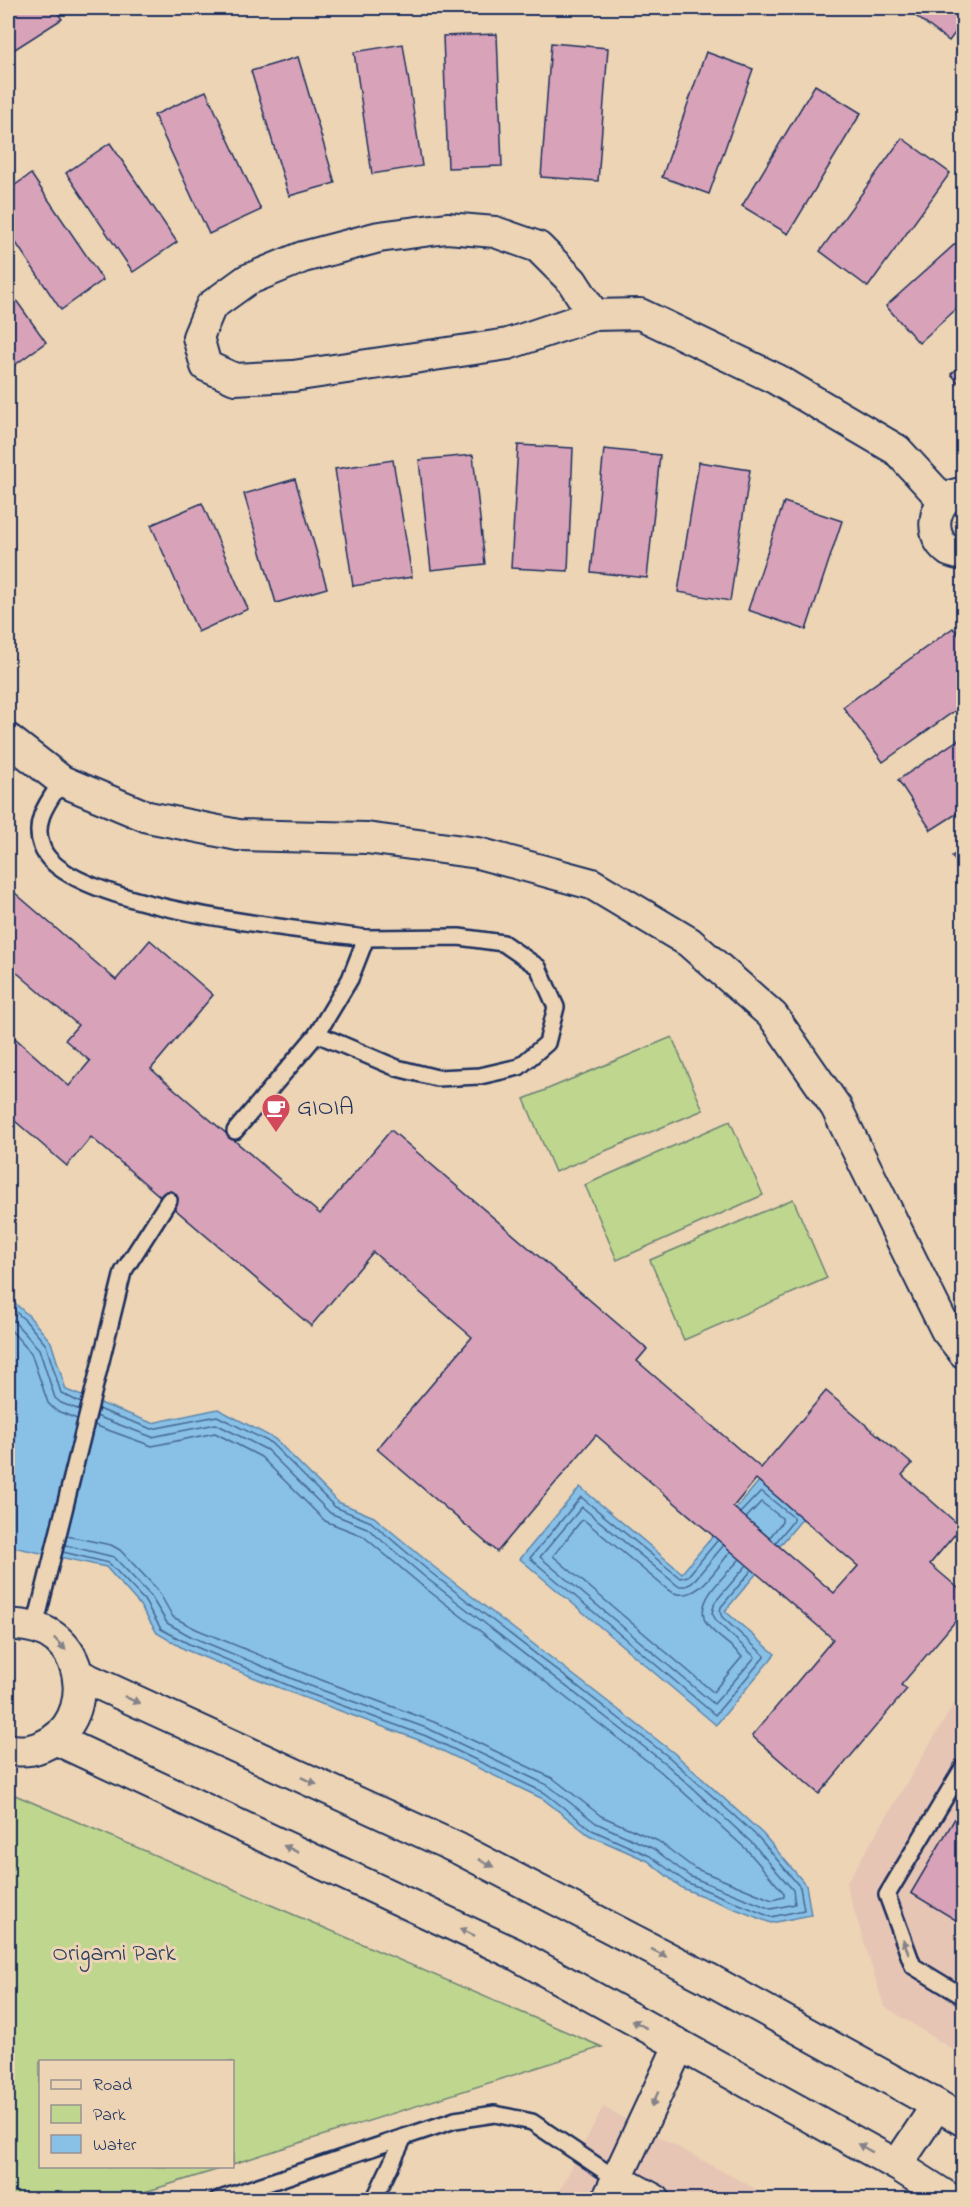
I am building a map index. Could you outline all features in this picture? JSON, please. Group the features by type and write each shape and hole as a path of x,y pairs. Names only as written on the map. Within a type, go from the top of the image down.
{"street":[{"path":"594,315 572,281 538,248 495,232 447,228 379,237 303,257 247,280 212,306 198,337 206,366 235,379 293,376 508,344 594,315 640,314 776,379 897,450 953,497 934,520 938,538 950,551 963,555"},
{"path":"8,739 62,781 148,817 238,835 366,838 478,853 592,884 688,942 773,1016 836,1107 946,1330 963,1353"},
{"path":"8,1750 31,1750 55,1739 70,1721 79,1699 79,1675 73,1659 63,1645 51,1635 21,1626"},
{"path":"79,1675 459,1850 707,1978 963,2121"},
{"path":"55,1739 513,1953 897,2165 952,2199"},
{"path":"655,2199 612,2190 679,2046"},
{"path":"897,2165 937,2105"}],"lane":[{"path":"62,781 45,806 37,827 42,849 59,869 81,881 135,901 241,921 366,938 459,937 503,943 538,967 556,1007 547,1043 519,1067 480,1076 437,1078 397,1068 317,1034"},
{"path":"235,1131 317,1034 350,979 366,938"},
{"path":"21,1626 43,1597 123,1272 169,1200"},
{"path":"963,1767 887,1895 913,1966 963,1997"},
{"path":"217,2199 455,2120 495,2114 532,2122 612,2190"},
{"path":"374,2199 404,2137"}],"shaded area":[{"path":"963,1689 963,2056 884,2006 846,1884"},
{"path":"603,2107 774,2199 555,2200"}],"green space":[{"path":"672,1037 703,1110 555,1172 524,1099"},
{"path":"730,1121 763,1195 617,1260 585,1185"},
{"path":"793,1199 827,1278 684,1340 650,1260"},
{"name":"Origami Park","path":"8,1792 602,2047 234,2164 234,2060 39,2060 39,2168 223,2168 122,2199 8,2199"}],"water":[{"path":"8,1297 29,1316 51,1342 66,1390 152,1423 218,1409 275,1439 338,1502 374,1517 434,1567 674,1753 763,1834 806,1885 811,1915 771,1923 682,1888 648,1861 589,1835 543,1799 424,1742 300,1696 186,1650 157,1633 139,1604 106,1567 8,1546"},
{"path":"759,1481 803,1518 725,1611 775,1654 716,1725 520,1559 580,1487 682,1573"}],"building":[{"path":"8,8 54,8 62,19 12,51 8,45"},
{"path":"905,8 964,8 964,21 949,41"},
{"path":"497,34 502,166 448,168 443,36"},
{"path":"551,43 608,48 598,181 541,177"},
{"path":"403,44 422,166 372,174 354,52"},
{"path":"706,52 753,69 709,194 662,177"},
{"path":"298,57 335,183 289,196 251,71"},
{"path":"815,85 861,113 788,234 742,206"},
{"path":"206,91 261,210 209,234 154,115"},
{"path":"902,138 950,173 868,287 820,251"},
{"path":"110,143 177,242 133,272 66,173"},
{"path":"31,174 103,280 61,310 8,231 8,190"},
{"path":"964,236 964,302 919,343 886,306"},
{"path":"8,289 46,342 8,370"},
{"path":"964,363 964,389 951,374"},
{"path":"518,445 573,448 568,571 511,568"},
{"path":"604,449 660,455 647,578 591,572"},
{"path":"473,455 485,564 431,570 419,460"},
{"path":"393,460 412,577 353,586 335,469"},
{"path":"699,462 750,470 730,601 678,592"},
{"path":"295,479 327,588 276,603 244,494"},
{"path":"784,502 842,521 806,630 748,610"},
{"path":"202,503 248,609 198,632 151,525"},
{"path":"953,628 964,642 964,704 883,762 843,707"},
{"path":"964,736 964,809 931,830 898,780"},
{"path":"964,849 964,875 952,856"},
{"path":"8,887 116,980 150,940 213,995 151,1069 320,1214 391,1130 647,1349 637,1361 761,1468 826,1391 912,1464 902,1475 961,1527 930,1564 964,1593 964,1611 901,1685 907,1689 819,1794 752,1736 833,1639 596,1435 497,1552 377,1449 472,1337 373,1252 311,1326 91,1137 67,1166 8,1115 8,1032 69,1086 90,1061 65,1040 78,1025 8,965","holes":["756,1479 858,1566 834,1593 733,1507"]},
{"path":"964,1803 964,1925 911,1893"}],"place":[{"name":"GIOIA","path":"276,1134"}]}
